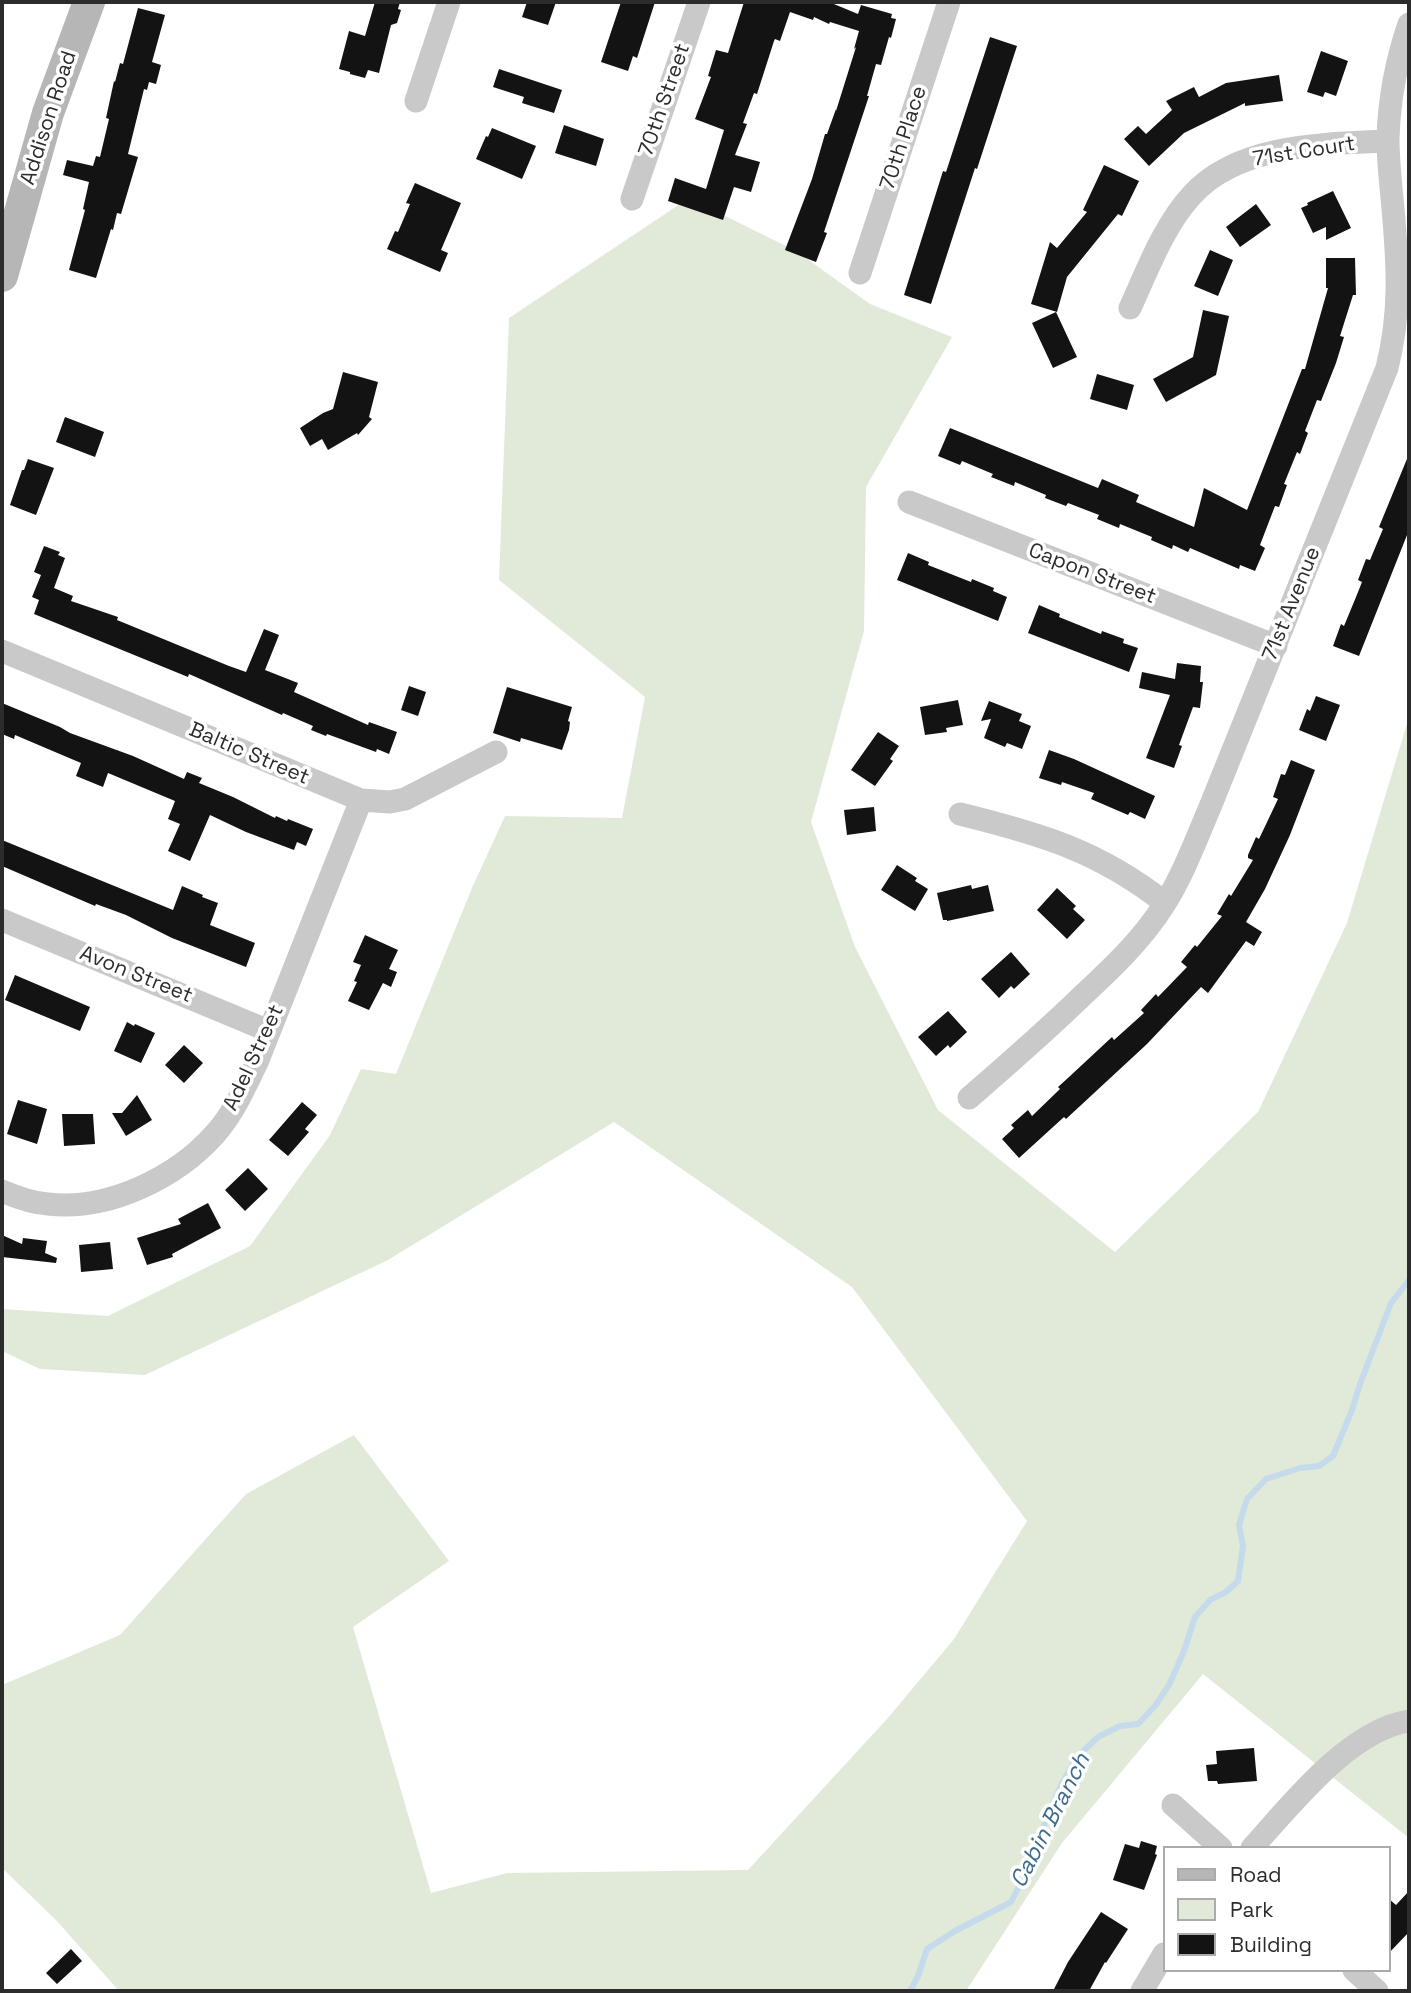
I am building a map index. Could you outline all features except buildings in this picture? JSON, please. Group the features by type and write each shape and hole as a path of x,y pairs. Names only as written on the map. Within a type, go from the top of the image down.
{"main road":[{"name":"Addison Road","path":"2,276 48,113 89,2"}],"street":[{"path":"416,102 449,2"},
{"name":"70th Street","path":"632,199 699,2"},
{"name":"70th Place","path":"860,274 948,2"},
{"name":"71st Avenue","path":"969,1098 1109,971 1165,904 1210,807 1276,646 1387,368 1392,346 1398,309 1398,283 1388,141 1395,72 1409,24"},
{"name":"71st Court","path":"1130,307 1171,225 1192,194 1211,180 1244,161 1273,152 1388,141"},
{"name":"Capon Street","path":"909,502 1276,646"},
{"name":"Baltic Street","path":"2,651 361,800 390,802 405,799 496,752"},
{"name":"Adel Street","path":"2,1191 50,1205 85,1203 121,1195 172,1172 187,1162 217,1132 245,1087 361,800"},
{"path":"960,814 1020,829 1079,850 1138,882 1165,904"},
{"name":"Avon Street","path":"2,920 269,1031"},
{"path":"1254,1846 1315,1779 1343,1754 1384,1729 1409,1721"},
{"path":"1173,1805 1219,1846"},
{"path":"1142,1991 1162,1957"},
{"path":"1356,1972 1377,1991"}],"green space":[{"path":"689,198 796,251 870,304 952,337 866,487 864,631 811,822 855,947 938,1110 1115,1252 1258,1112 1347,923 1409,717 1409,1838 1203,1674 1062,1843 966,1991 119,1991 56,1920 2,1868 2,1685 120,1635 246,1494 354,1435 449,1561 353,1627 431,1893 507,1873 748,1870 887,1719 954,1639 1027,1521 852,1287 614,1122 388,1260 145,1375 40,1369 2,1351 2,1309 108,1316 250,1246 330,1135 361,1069 396,1074 472,888 505,816 622,818 645,697 499,580 509,318"}],"waterway":[{"name":"Cabin Branch","path":"910,1991 927,1949 1011,1902 1029,1867 1062,1783 1077,1757 1098,1737 1120,1726 1138,1724 1155,1706 1169,1685 1195,1617 1210,1600 1226,1592 1238,1581 1243,1546 1239,1525 1247,1499 1266,1479 1300,1468 1319,1466 1333,1456 1391,1303 1409,1280"}]}
